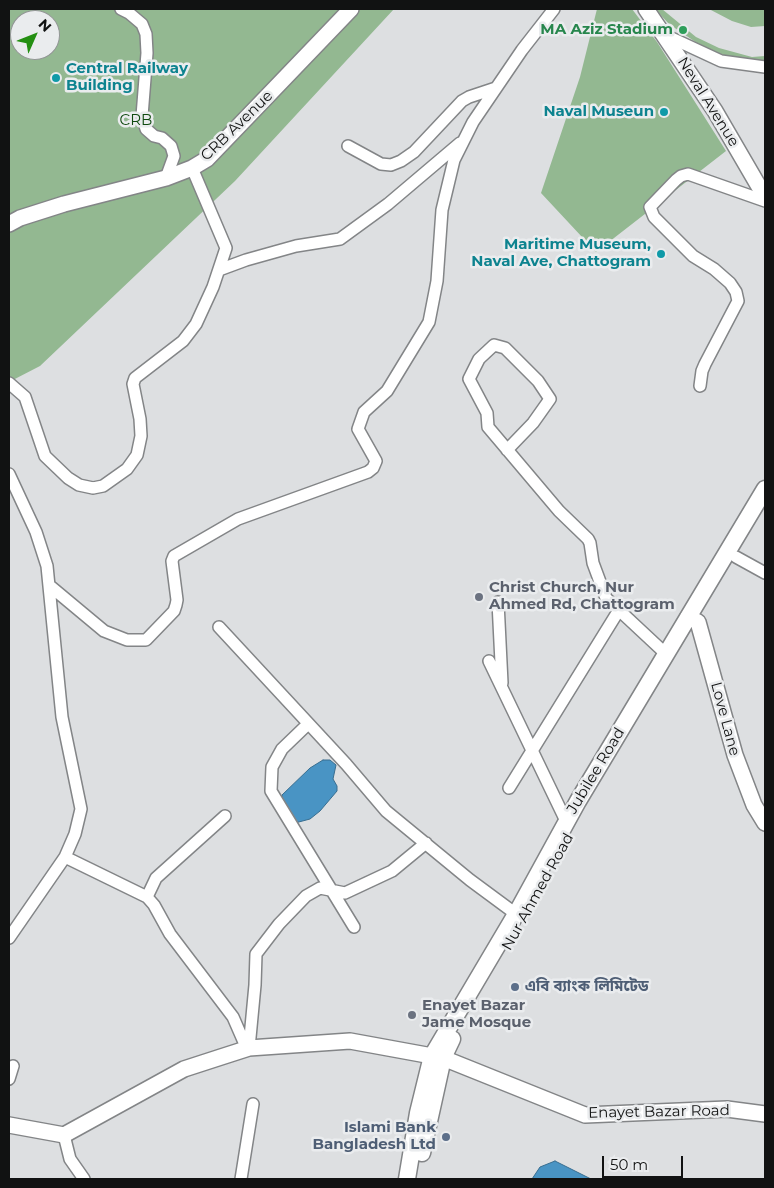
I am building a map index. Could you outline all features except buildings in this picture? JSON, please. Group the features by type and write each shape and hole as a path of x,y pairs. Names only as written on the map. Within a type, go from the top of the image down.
{"main road":[{"name":"CRB Avenue","path":"9,224 20,218 64,204 166,178 192,168 207,159 351,9"},
{"name":"Neval Avenue","path":"646,9 715,111 765,199"},
{"name":"Jubilee Road","path":"416,1179 439,1061 566,821 666,654 693,620 765,489"},
{"name":"Nur Ahmed Road","path":"439,1061 499,962 593,792 693,620 765,511"},
{"name":"Love Lane","path":"693,620 734,755 754,805 765,823"},
{"name":"Enayet Bazar Road","path":"64,1135 184,1069 248,1048 350,1041 439,1061 585,1115 727,1110 765,1114"},
{"path":"407,1179 418,1113 439,1061"},
{"path":"9,1125 64,1135"}],"street":[{"path":"121,9 142,24 146,34 147,53 142,116 146,129 154,136 162,138 171,146 174,156 166,178"},
{"path":"50,586 104,631 127,640 146,640 174,610 176,605 172,561 174,556 238,520 368,472 373,468 376,461 358,429 364,412 387,391 429,322 437,281 442,210 454,160 473,122 554,9"},
{"path":"665,35 721,61 765,67"},
{"path":"348,146 381,164 391,165 402,161 414,152 462,101 496,88"},
{"path":"219,270 296,246 340,239 388,204 465,139"},
{"path":"9,383 25,397 45,456 68,478 93,488 103,486 126,469 138,455 140,419 134,384 135,378 183,341 196,324 213,287 226,248 192,168"},
{"path":"700,386 705,364 738,301 736,292 730,283 714,269 693,256 654,216 650,207 676,180 688,174 765,199"},
{"path":"507,450 533,423 550,399 538,381 506,348 494,345 479,360 469,379 486,413 488,428 559,511 588,539 593,563 606,598 666,654"},
{"path":"9,474 36,532 48,566 62,717 81,808 75,834 65,857 9,938"},
{"path":"736,557 765,573"},
{"path":"498,602 503,689"},
{"path":"509,788 619,610"},
{"path":"219,627 386,811 470,880 516,914"},
{"path":"489,660 566,821"},
{"path":"308,724 282,749 272,767 271,791 354,927"},
{"path":"147,897 156,878 225,816"},
{"path":"248,1048 255,985 256,954 279,924 306,896 320,888 346,893 392,871 426,843"},
{"path":"65,857 147,897 154,905 170,934 233,1017 248,1048"},
{"path":"9,1078 9,1073 13,1066"},
{"path":"240,1179 254,1104"},
{"path":"64,1135 70,1159 84,1179"}],"green space":[{"name":"CRB","path":"9,9 394,9 235,181 40,366 9,382"},
{"path":"597,9 632,9 657,42 726,151 596,252 541,193 580,77"},
{"name":"MA Aziz Stadium","path":"655,9 662,9 696,37 719,48 752,57 765,56 765,61 749,61 720,54 697,43 669,24"},
{"path":"709,9 765,9 765,26 751,27 732,21"}],"water":[{"path":"323,760 330,760 336,765 333,779 337,786 337,791 320,811 310,819 295,823 292,821 282,795 310,768"},
{"path":"555,1161 591,1179 532,1179 540,1167"}],"place":[{"name":"MA Aziz Stadium","path":"683,30"},
{"name":"Central Railway Building","path":"56,78"},
{"name":"Naval Museun","path":"664,112"},
{"name":"Maritime Museum, Naval Ave, Chattogram","path":"661,254"},
{"name":"Christ Church, Nur Ahmed Rd, Chattogram","path":"479,597"},
{"name":"এবি ব্যাংক লিমিটেড","path":"515,987"},
{"name":"Enayet Bazar Jame Mosque","path":"412,1015"},
{"name":"Islami Bank Bangladesh Ltd","path":"446,1137"}]}
